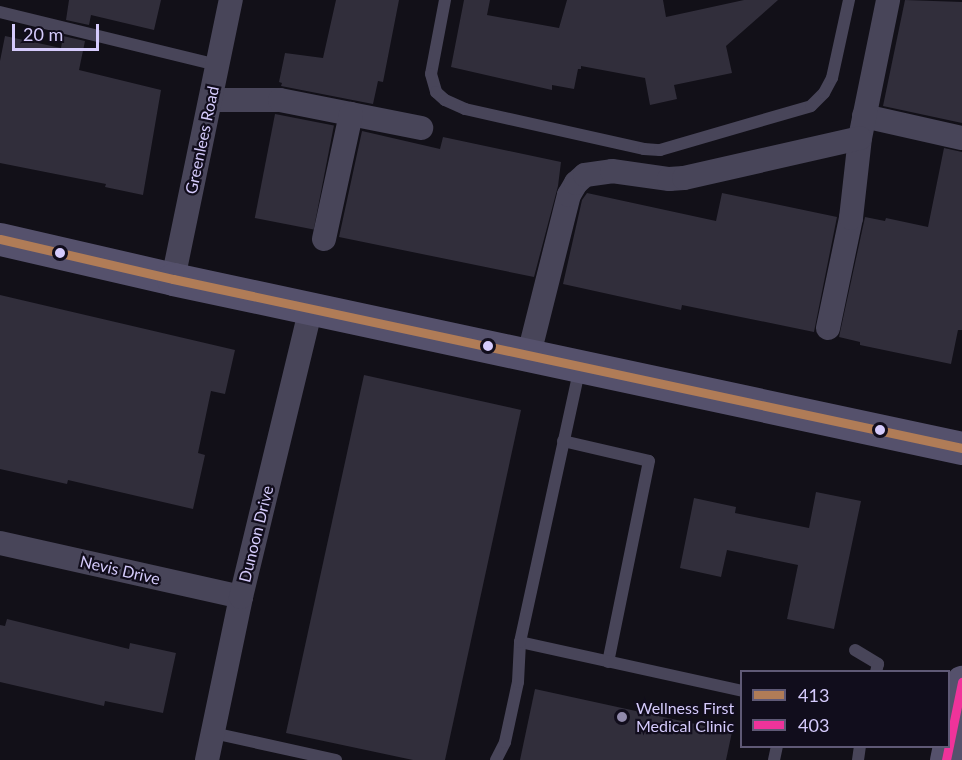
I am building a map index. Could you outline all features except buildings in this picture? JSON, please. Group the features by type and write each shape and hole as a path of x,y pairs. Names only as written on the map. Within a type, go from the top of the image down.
{"street":[{"name":"Greenlees Road","path":"173,279 231,0"},
{"path":"828,328 851,218 862,127 888,0"},
{"path":"211,100 280,100 421,128"},
{"path":"324,239 351,114"},
{"path":"529,354 569,195 576,183 585,175 612,171 669,179 684,178 862,127 962,138"},
{"path":"0,239 173,279 962,448"},
{"name":"Dunoon Drive","path":"207,760 241,597 311,308"},
{"name":"Nevis Drive","path":"0,543 241,597"},
{"path":"950,736 962,682"}],"lane":[{"path":"445,0 431,74 436,92 445,100 465,109 660,150 811,106 824,93 832,78 849,0"},
{"path":"0,12 218,65"},
{"path":"496,760 505,742 518,682 520,642 580,365"},
{"path":"563,441 649,460 608,662"},
{"path":"520,642 740,691"},
{"path":"855,650 878,664 876,670"},
{"path":"213,734 336,760"}],"transit line":[{"name":"413","path":"0,239 173,279 962,448"},
{"name":"403","path":"950,740 962,682"},
{"name":"403","path":"946,760 948,748"}],"place":[{"name":"Wellness First Medical Clinic","path":"622,717"}]}
